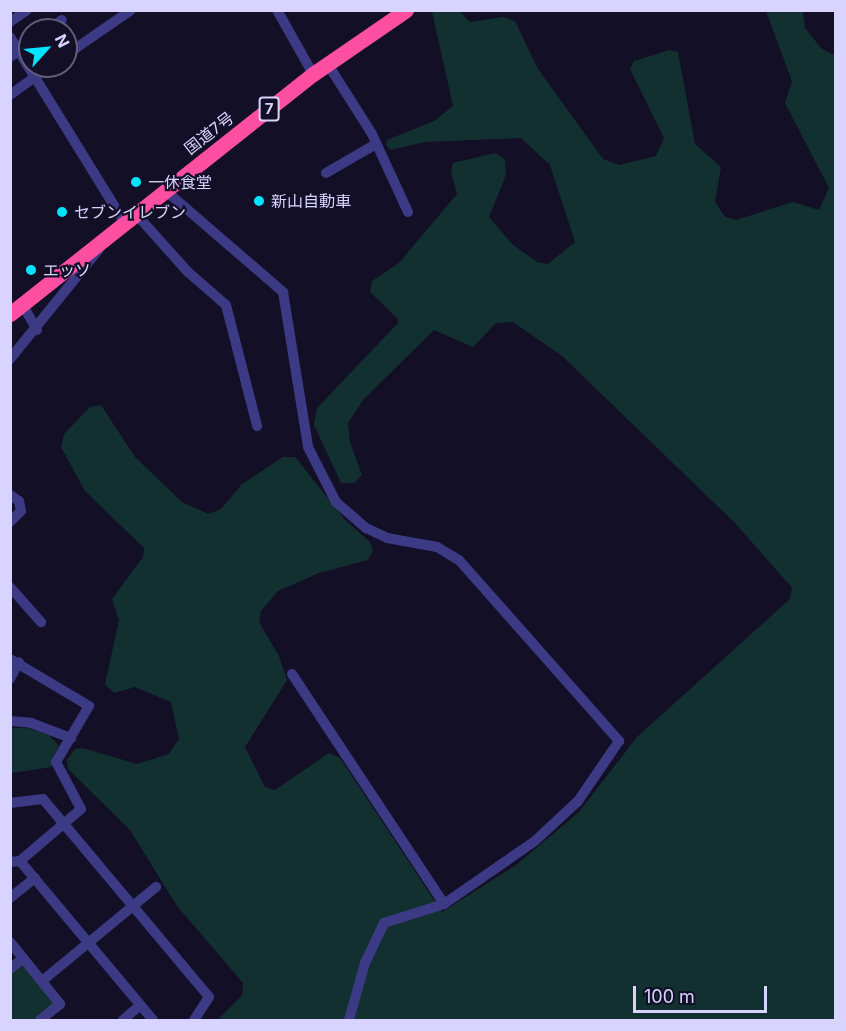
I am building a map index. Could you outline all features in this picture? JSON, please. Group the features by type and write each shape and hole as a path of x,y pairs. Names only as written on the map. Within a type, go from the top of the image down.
{"highway":[{"name":"国道7号","path":"16,309 327,63 406,10"}],"street":[{"path":"10,22 27,10"},
{"path":"78,47 131,10"},
{"path":"277,10 313,74"},
{"path":"10,37 15,54"},
{"path":"327,63 376,144 408,212"},
{"path":"10,95 34,78"},
{"path":"36,78 131,219 226,305 256,426"},
{"path":"326,173 376,144"},
{"path":"166,191 283,292 308,447 336,502 366,528 387,538 437,547 459,560 619,741 600,774 560,820 444,904 384,923 372,942 349,1020"},
{"path":"10,359 37,330 110,235"},
{"path":"16,309 34,320 37,330"},
{"path":"10,495 19,501 21,511 10,522"},
{"path":"10,587 41,622"},
{"path":"10,679 15,660 89,706 56,762 81,809 15,862 35,878 153,1020"},
{"path":"292,674 444,904"},
{"path":"10,721 31,723 71,738"},
{"path":"10,803 43,800 209,997 194,1020"},
{"path":"10,898 35,878"},
{"path":"42,981 156,887"},
{"path":"10,942 60,1004 40,1020"},
{"path":"10,969 23,958"},
{"path":"123,1020 140,1005"}],"green space":[{"path":"459,11 470,22 503,17 515,21 538,69 603,159 619,165 656,156 664,138 630,69 634,61 669,50 678,52 695,144 721,167 715,202 725,217 736,220 793,202 819,210 829,188 785,103 792,81 766,11 803,11 805,28 821,48 836,56 835,1020 218,1020 242,995 243,983 177,906 130,830 68,769 67,760 75,749 83,748 137,764 169,754 179,739 171,702 135,687 114,693 105,684 119,620 112,599 143,557 144,548 85,491 61,447 64,434 90,407 101,405 135,457 182,502 208,514 221,509 242,484 283,457 295,457 346,521 369,541 373,550 368,560 319,573 278,591 261,611 259,622 279,656 287,680 245,747 265,787 275,790 329,753 340,758 442,912 516,865 578,813 637,737 790,599 792,588 735,523 562,356 513,322 496,323 473,347 434,330 363,400 348,423 350,442 362,475 354,483 341,483 314,425 317,408 398,323 398,319 370,292 372,281 399,263 457,194 451,173 453,163 495,153 505,159 506,175 489,217 512,244 537,262 548,264 575,242 550,165 521,138 425,142 390,150 386,145 387,140 434,121 453,106 432,12"},
{"path":"10,728 27,728 49,735 59,746 51,760 52,767 11,773"},
{"path":"23,958 60,1004 40,1020 11,1020 11,969"}],"place":[{"name":"一休食堂","path":"136,182"},
{"name":"新山自動車","path":"259,201"},
{"name":"セブンイレブン","path":"62,212"},
{"name":"エッソ","path":"31,270"}]}
